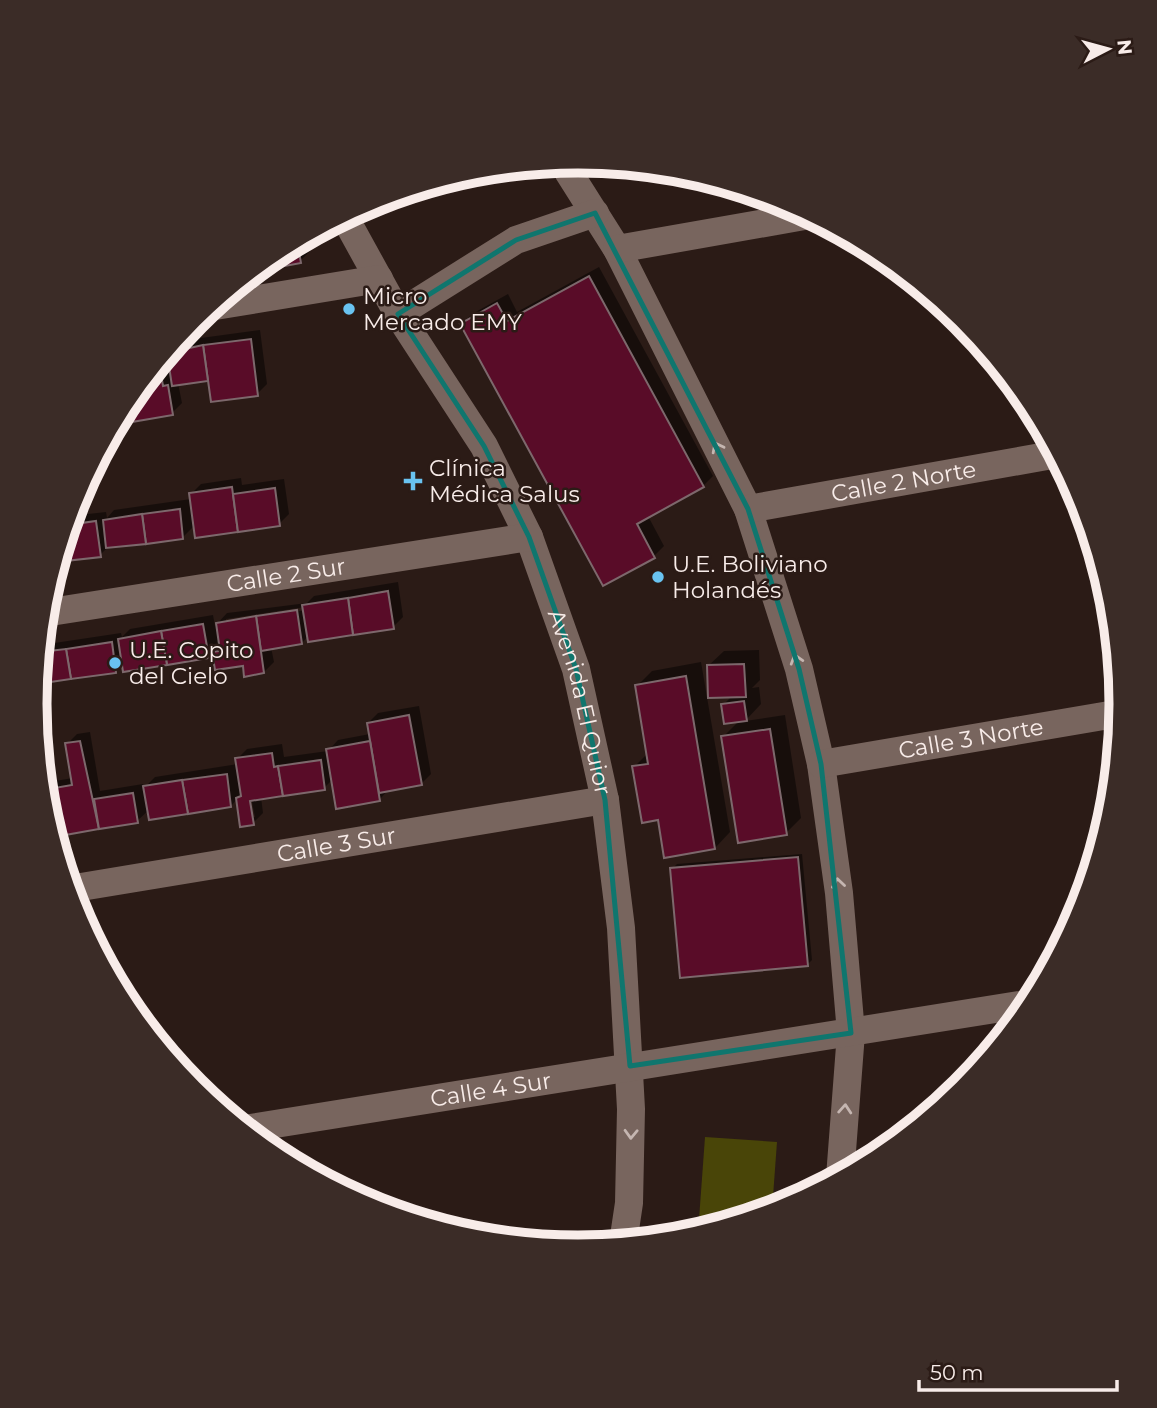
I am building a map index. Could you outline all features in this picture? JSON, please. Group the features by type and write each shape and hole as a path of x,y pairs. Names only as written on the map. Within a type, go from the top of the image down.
{"street":[{"path":"569,173 617,249 748,509 799,669 821,764 839,893 851,1033 841,1166"},
{"path":"398,314 516,240 595,213"},
{"path":"617,249 793,218"},
{"name":"Avenida El Quior","path":"349,225 398,314 484,446 528,537 576,669 605,800 621,928 630,1066 629,1203 624,1233"},
{"path":"230,304 379,279"},
{"name":"Calle 2 Norte","path":"748,509 1048,456"},
{"name":"Calle 2 Sur","path":"55,611 528,537"},
{"name":"Calle 3 Norte","path":"821,764 1110,715"},
{"name":"Calle 3 Sur","path":"80,887 605,800"},
{"name":"Calle 4 Sur","path":"257,1127 1015,1006"}],"highlighted area":[{"path":"595,213 748,509 799,669 821,764 851,1033 630,1066 605,800 576,669 529,537 484,446 398,314 516,240"}],"shaded area":[{"path":"705,1137 777,1142 773,1198 699,1221"}],"building":[{"path":"299,252 301,263 275,268"},
{"path":"589,276 704,487 637,524 655,558 603,586 460,324 497,303 507,321"},
{"path":"251,339 258,396 211,402 203,345"},
{"path":"203,345 208,381 172,386 169,366 183,349"},
{"path":"161,376 163,386 168,385 173,415 128,423"},
{"path":"232,487 238,532 195,538 189,493"},
{"path":"275,488 280,526 238,532 233,494"},
{"path":"180,509 183,539 146,544 142,514"},
{"path":"142,514 146,544 106,548 103,520"},
{"path":"96,521 101,557 67,561 79,523"},
{"path":"388,591 394,629 353,635 348,598"},
{"path":"348,598 353,635 308,642 302,605"},
{"path":"297,610 302,644 261,651 256,616"},
{"path":"256,616 264,673 244,677 243,666 215,670 212,652 220,651 216,623"},
{"path":"203,624 209,658 167,665 161,631"},
{"path":"161,631 167,665 123,672 118,639"},
{"path":"112,642 116,673 71,679 66,649"},
{"path":"66,649 71,679 48,682 50,651"},
{"path":"744,664 746,697 708,698 707,665"},
{"path":"686,676 715,849 664,858 658,820 642,823 632,766 648,764 635,685"},
{"path":"744,701 747,721 724,724 721,704"},
{"path":"409,715 422,785 379,793 367,723"},
{"path":"770,729 787,835 738,843 721,736"},
{"path":"80,741 99,829 64,835 54,788 72,785 65,743"},
{"path":"370,741 380,801 336,809 326,749"},
{"path":"272,753 274,767 278,766 283,796 250,801 254,825 240,827 236,798 241,796 235,758"},
{"path":"321,760 325,790 283,796 278,766"},
{"path":"227,774 231,807 188,814 182,780"},
{"path":"182,780 188,814 149,820 143,786"},
{"path":"133,793 138,823 99,829 94,799"},
{"path":"798,857 808,966 680,978 670,868"}],"place":[{"name":"Micro Mercado EMY","path":"349,309"},
{"name":"Clínica Médica Salus","path":"413,481"},
{"name":"U.E. Boliviano Holandés","path":"658,577"},
{"name":"U.E. Copito del Cielo","path":"115,663"}]}
